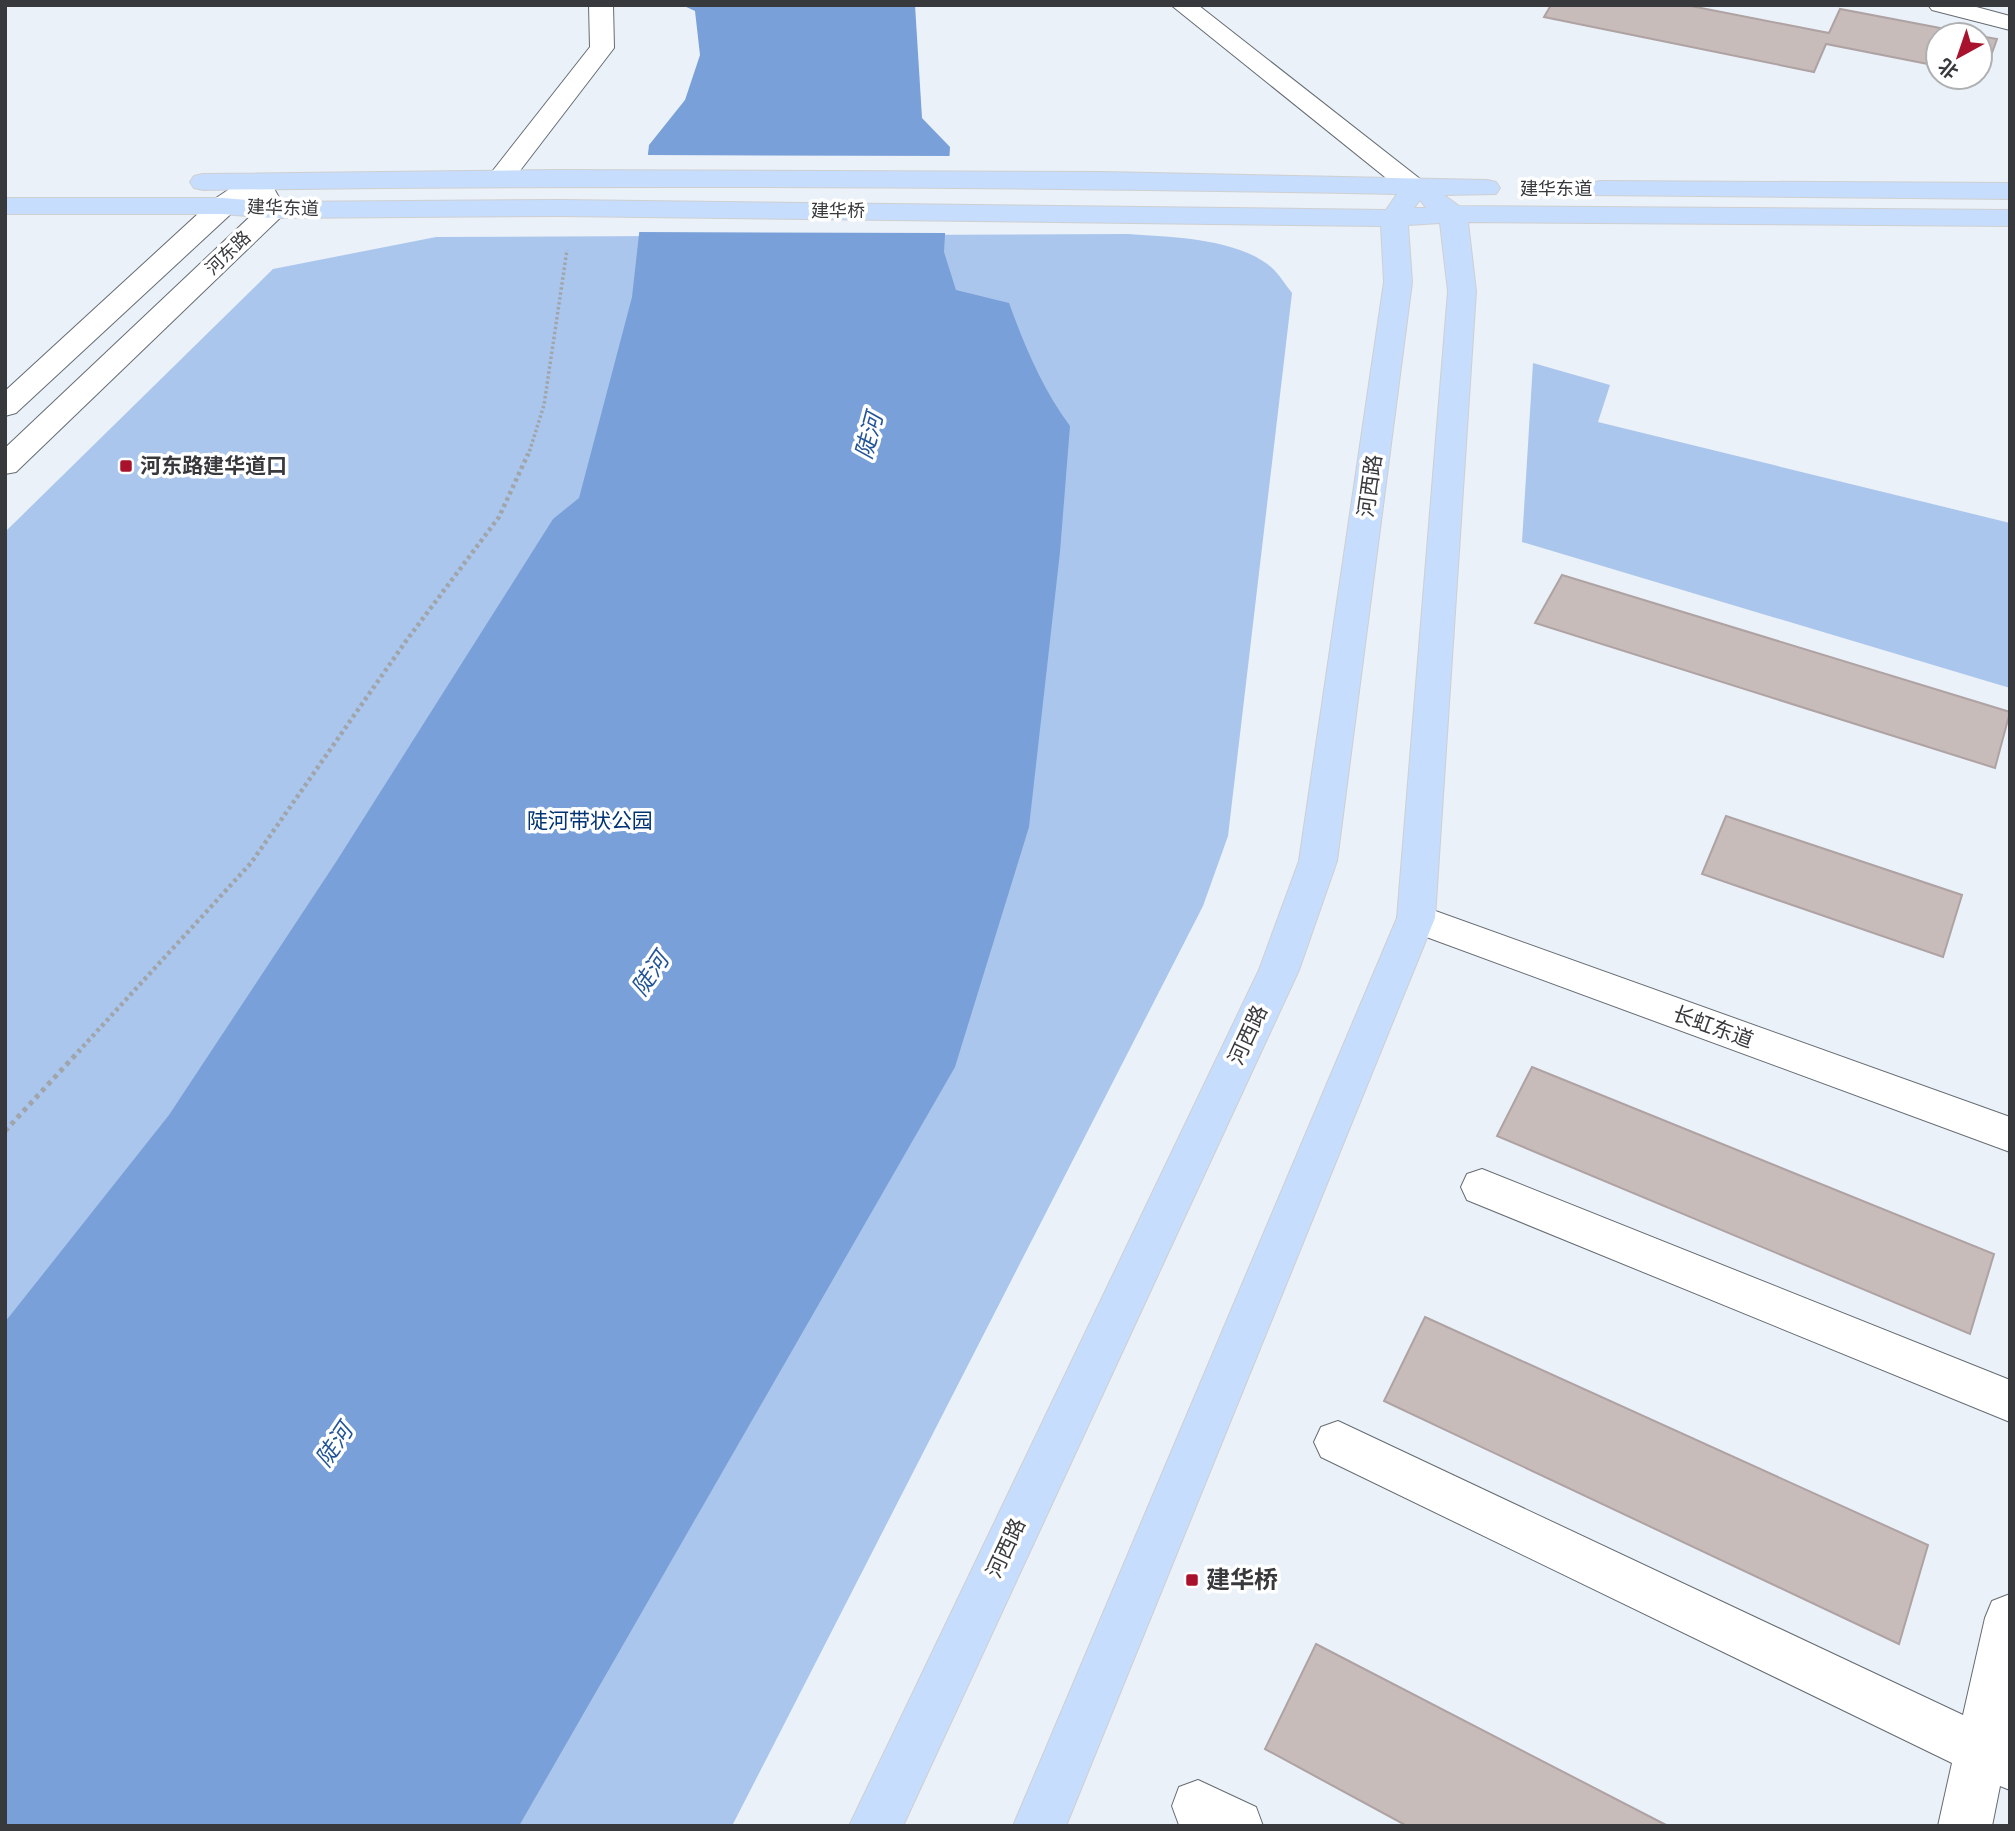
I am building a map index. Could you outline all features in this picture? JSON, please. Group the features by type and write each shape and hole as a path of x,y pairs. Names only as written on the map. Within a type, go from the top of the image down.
{"main road":[{"name":"建华东道","path":"5,182 557,178"},
{"name":"建华桥","path":"557,178 1102,180"},
{"name":"建华东道","path":"1102,180 1404,203 1453,214 2010,218"},
{"name":"建华东道","path":"1115,213 1404,203 1512,189"},
{"name":"建华东道","path":"1581,189 2010,191"},
{"path":"1039,1826 1416,918 1462,290 1453,214 1404,203"},
{"name":"河西路","path":"875,1826 1279,970 1318,861 1398,282 1404,203"},
{"name":"建华东道","path":"5,206 223,205 272,210 561,208"},
{"name":"建华桥","path":"561,208 1115,213"}],"street":[{"path":"500,179 602,48 601,5"},
{"path":"1183,5 1404,203"},
{"path":"1940,5 2010,23"},
{"path":"258,182 272,210"},
{"name":"河东路","path":"5,407 223,205 258,182"},
{"name":"河东路","path":"5,465 272,210"},
{"name":"长虹东道","path":"1416,918 2010,1135"},
{"path":"1482,1187 2010,1401"},
{"path":"1338,1442 1995,1757"},
{"path":"1965,1826 1995,1757 2010,1618"}],"path":[{"path":"5,1131 251,863 406,641 499,517 522,473 544,405 568,245"}],"green space":[{"name":"陡河带状公园","path":"1128,234 1203,241 1240,250 1271,267 1292,293 1228,836 1203,906 732,1826 5,1826 5,532 273,269 436,237"},
{"path":"1533,363 1610,385 1598,422 2010,523 2010,688 1522,542"}],"water":[{"name":"陡河","path":"682,5 915,5 922,118 950,147 944,252 956,290 1009,303 1035,367 1070,426 1060,552 1029,827 955,1067 519,1826 5,1826 5,1322 169,1115 336,862 553,519 579,498 632,297 649,145 685,100 700,55 695,11"}],"pier":[{"path":"645,155 953,156 948,233 636,232"}],"building":[{"path":"1551,5 1686,5 1829,33 1840,9 1924,25 1924,63 1826,44 1814,72 1544,17"},
{"path":"1562,575 2010,712 1995,768 1535,623"},
{"path":"1726,816 1962,895 1943,957 1702,874"},
{"path":"1532,1067 1994,1254 1970,1334 1497,1136"},
{"path":"1425,1317 1928,1545 1899,1644 1384,1401"},
{"path":"1316,1644 1668,1826 1407,1826 1265,1749"}],"place":[{"name":"河东路建华道口","path":"126,466"},
{"name":"建华桥","path":"1192,1580"}]}
